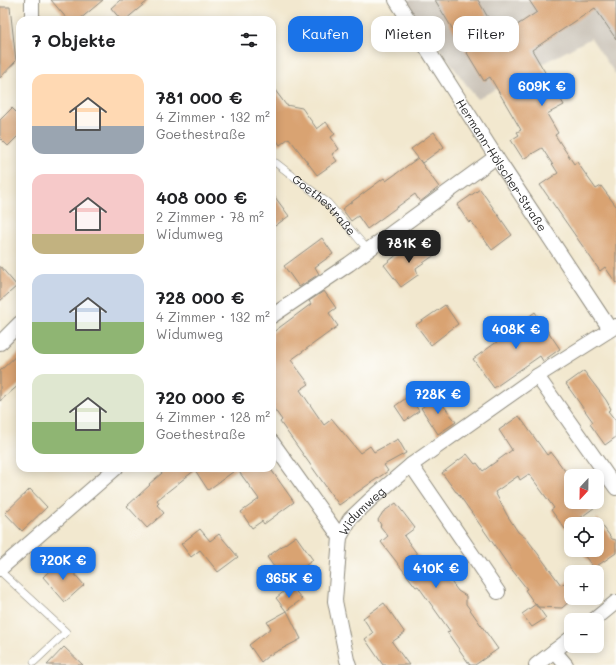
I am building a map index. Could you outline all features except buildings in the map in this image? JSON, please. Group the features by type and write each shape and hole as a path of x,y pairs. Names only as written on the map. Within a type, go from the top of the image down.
{"street":[{"path":"32,0 32,16"},
{"name":"Hermann-Hölscher-Straße","path":"396,0 496,157 613,327"},
{"path":"276,313 368,250 496,157"},
{"path":"0,343 16,327"},
{"name":"Widumweg","path":"350,665 347,660 335,600 340,537 350,520 370,500 411,465 537,376 613,327"},
{"path":"537,376 616,488"},
{"path":"276,448 340,537"},
{"path":"411,465 498,592"},
{"path":"0,570 111,472"},
{"path":"603,613 616,602"},
{"path":"536,665 564,643"},
{"path":"554,651 566,665"}],"lane":[{"name":"Goethestraße","path":"276,163 328,203 368,250"},
{"path":"0,570 66,632 34,662"}],"shaded area":[{"path":"404,0 616,0 616,75 591,38 477,99 442,52 445,52 445,16 416,16"}]}
